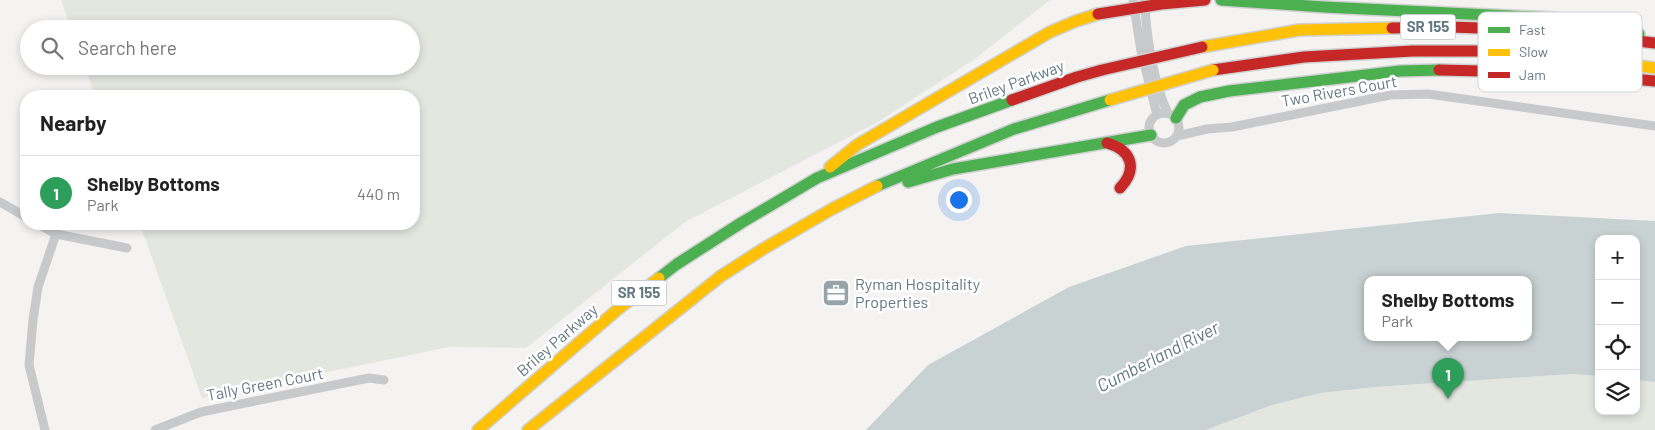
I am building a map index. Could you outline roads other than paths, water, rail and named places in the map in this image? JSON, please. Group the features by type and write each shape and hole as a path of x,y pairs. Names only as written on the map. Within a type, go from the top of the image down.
{"highway":[{"path":"817,178 857,145 1050,32 1076,21 1133,5 1206,0"},
{"path":"1221,0 1324,8 1478,15"},
{"name":"Briley Parkway","path":"478,430 617,310 677,264 817,178 936,127 1077,77 1202,47 1299,30 1478,28"},
{"path":"1642,35 1655,39"},
{"name":"Briley Parkway","path":"1642,42 1655,43"},
{"name":"SR 155","path":"528,430 721,276 832,209 902,175 1014,129 1213,70 1304,57 1413,51 1478,51"},
{"name":"SR 155","path":"1642,66 1655,68"},
{"path":"1174,118 1184,105 1200,97 1239,90 1400,71 1478,71"},
{"path":"1642,80 1655,81"},
{"path":"795,231 887,188 944,172 1151,135"},
{"path":"1107,143 1123,149 1130,162 1130,177 1120,188"}],"street":[{"path":"1145,4 1149,44 1163,102 1174,118 1179,129 1177,136 1171,141 1163,143 1154,139 1151,135 1150,125 1152,120 1160,113 1174,118 1196,129 1208,129"},
{"path":"1133,5 1141,51 1157,115"},
{"name":"Two Rivers Court","path":"1177,136 1208,129 1232,127 1390,95 1428,94 1655,126"},
{"path":"0,202 20,214"},
{"path":"49,230 56,234 126,248"},
{"path":"45,430 29,365 38,287 56,234"},
{"name":"Tally Green Court","path":"155,430 201,412 369,378 384,380"}],"water":[{"name":"Cumberland River","path":"1499,213 1655,221 1655,382 1640,380 1640,235 1595,235 1595,376 1573,374 1375,387 1321,393 1272,405 1206,430 866,430 928,365 1069,287 1186,246"}],"place":[{"name":"Ryman Hospitality Properties","path":"836,293"},
{"name":"Shelby Bottoms","path":"1448,399"}]}
